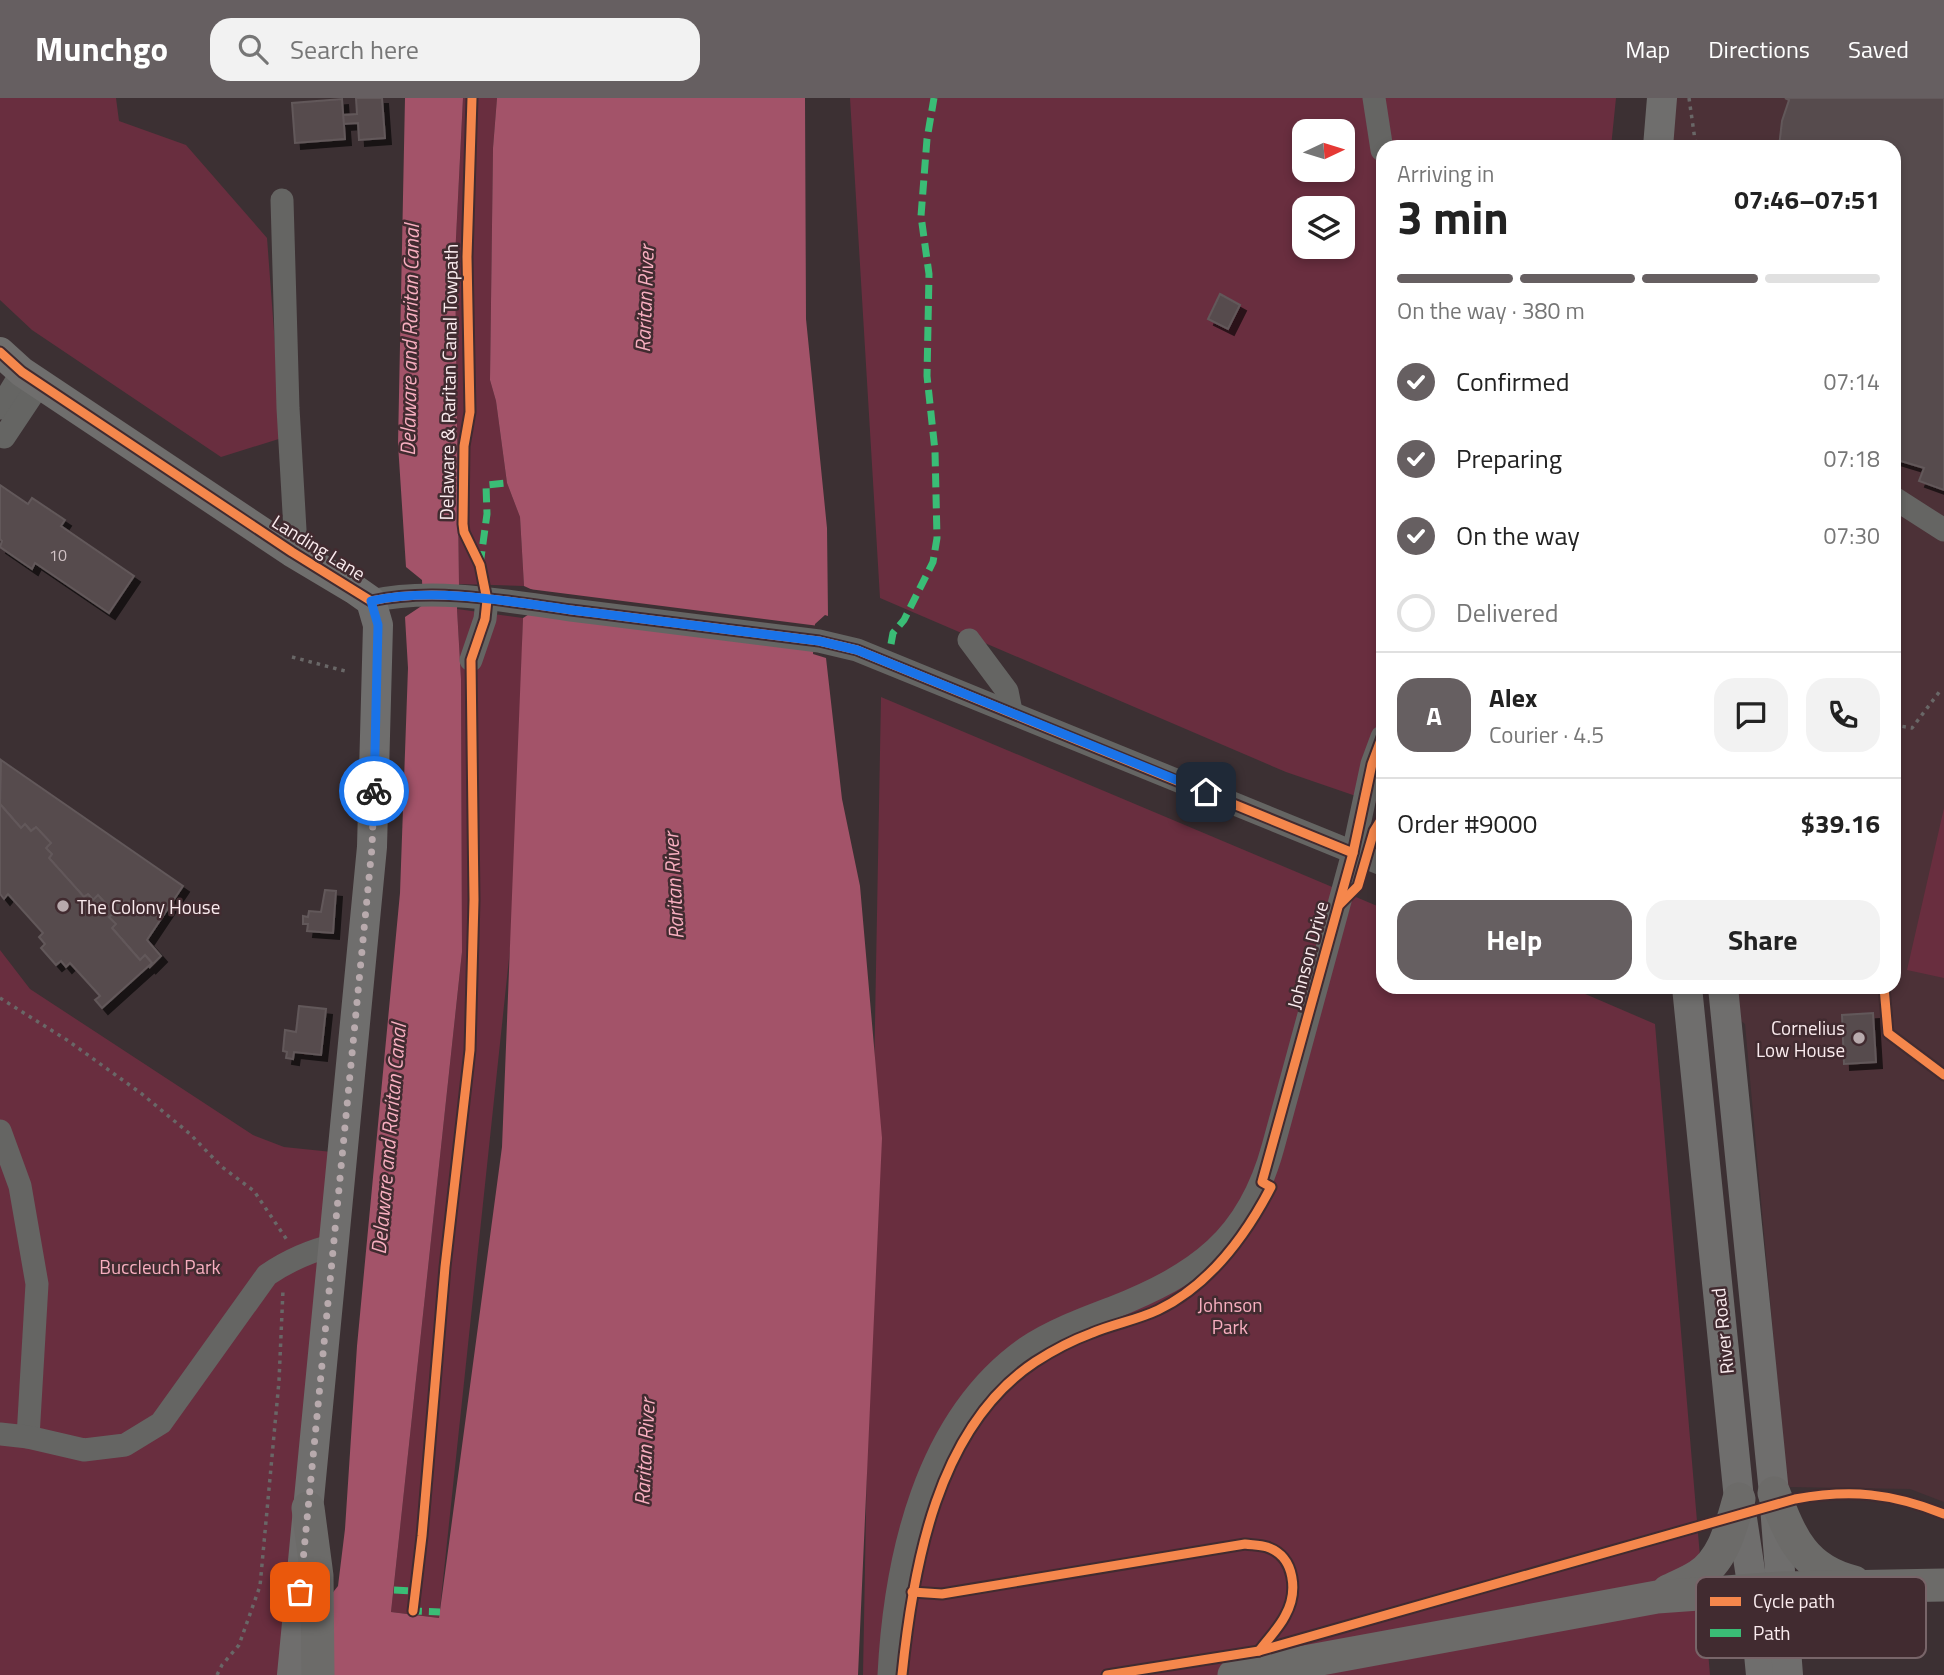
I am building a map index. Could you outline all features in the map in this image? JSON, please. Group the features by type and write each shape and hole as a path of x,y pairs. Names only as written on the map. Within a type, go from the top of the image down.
{"highway":[{"path":"1774,1493 1787,1529 1803,1555 1834,1577"},
{"path":"1698,1577 1716,1559 1728,1535 1739,1499"},
{"path":"308,1508 317,1576 318,1675"},
{"path":"1657,1597 1696,1578"},
{"path":"1926,1585 1944,1585"},
{"path":"1235,1675 1657,1597 1696,1594"}],"main road":[{"path":"1659,140 1662,98"},
{"name":"Landing Lane","path":"0,352 31,378 292,552 371,601"},
{"path":"292,1675 372,847 378,625 371,601"},
{"name":"River Road","path":"1688,994 1739,1499 1764,1577"},
{"name":"River Road","path":"1724,994 1774,1493 1769,1577"}],"street":[{"path":"1374,98 1380,139"},
{"path":"282,200 288,408 295,530 292,552"},
{"path":"0,408 31,378"},
{"path":"4,438 31,378"},
{"path":"1901,502 1944,530"},
{"name":"Landing Lane","path":"371,601 397,595 421,594 515,603 819,641 857,650 1376,862"},
{"path":"471,660 485,619 484,600"},
{"path":"969,640 1007,691 1011,711"},
{"name":"Johnson Drive","path":"890,1675 897,1590 904,1554 937,1461 958,1420 973,1398 990,1377 1029,1346 1079,1321 1157,1289 1198,1265 1233,1231 1253,1200 1266,1172 1353,853 1376,753"},
{"path":"0,1131 20,1186 37,1284 28,1437"},
{"path":"0,1434 28,1437 84,1450 125,1445 161,1423 267,1275 308,1252 335,1245"}],"path":[{"path":"1689,98 1695,140"},
{"path":"292,657 345,671"},
{"path":"1901,726 1912,728 1940,691"},
{"path":"0,998 67,1040 131,1086 190,1134 222,1167 254,1191 288,1242"},
{"path":"218,1675 222,1665 239,1645 260,1586 279,1381 284,1282"}],"shaded area":[{"path":"1676,98 1944,98 1944,1502 1910,1489 1787,1487 1745,1024 1708,994 1901,994 1901,140 1669,140"}],"green space":[{"path":"0,98 116,98 119,121 186,145 267,238 282,438 221,457 32,330 0,300"},
{"path":"463,98 497,98 493,148 490,380 496,401 507,483 520,517 524,586 459,584 455,258"},
{"path":"850,98 1616,98 1612,140 1376,140 1376,803 1286,772 880,598"},
{"path":"457,609 523,618 515,902 439,1618 391,1612 462,952 461,679"},
{"name":"Johnson Park","path":"881,697 1376,905 1376,994 1585,994 1655,1024 1702,1577 1696,1577 1696,1658 1709,1658 1710,1675 863,1675"},
{"path":"1944,808 1944,978 1907,970"},
{"name":"Buccleuch Park","path":"0,950 30,989 253,1135 284,1147 332,1152 279,1675 0,1675"}],"water":[{"path":"405,98 463,98 455,258 462,952 391,1612 439,1618 502,1147 523,618 534,611 535,591 524,586 520,517 507,483 496,401 490,380 493,148 497,98 805,98 806,319 827,528 828,616 825,615 815,624 813,654 826,658 842,799 860,886 882,1138 858,1675 329,1675 330,1596 338,1586 345,1529 357,1346 400,893 408,668 405,617 423,605 422,580 406,567 398,444"}],"pier":[{"path":"521,588 819,626 816,652 531,593"}],"building":[{"path":"356,98 382,98 385,138 359,140 358,123 343,124 343,115 357,114"},
{"path":"1785,98 1944,98 1944,490 1919,481 1924,468 1901,461 1901,140 1780,140 1782,121 1789,100"},
{"path":"342,99 345,139 295,143 292,103"},
{"path":"1220,294 1240,305 1228,329 1208,319"},
{"path":"0,485 28,504 32,498 65,520 61,526 134,576 109,613 35,563 32,569 0,547"},
{"path":"1,760 183,886 147,940 161,956 149,968 152,963 145,955 140,960 112,928 116,924 109,917 114,913 98,895 93,900 88,894 84,897 49,858 52,854 46,848 51,843 36,827 31,831 25,824 21,828 0,804"},
{"name":"The Colony House","path":"0,804 21,828 25,824 31,831 36,827 51,843 46,848 52,854 49,858 84,897 88,894 93,900 98,895 114,913 109,917 116,924 112,928 140,960 145,955 152,963 102,1008 95,1000 100,996 70,963 66,967 61,961 56,965 41,948 45,944 39,937 43,933 8,894 4,899 0,894"},
{"path":"325,890 336,891 333,933 307,931 308,924 303,924 303,916 308,917 309,911 321,912"},
{"path":"299,1006 326,1009 321,1055 294,1052 293,1059 286,1058 287,1052 283,1051 285,1030 296,1032"},
{"name":"Cornelius Low House","path":"1873,1013 1876,1062 1844,1064 1842,1015"}],"marked path":[{"path":"891,644 893,633 904,620 933,562 937,538 935,451 927,376 929,274 921,216 927,139 934,98"},
{"path":"480,565 487,514 486,485 507,483"},
{"path":"394,1590 416,1591"},
{"path":"414,1606 413,1611 440,1612"}],"cycle path":[{"name":"Delaware & Raritan Canal Towpath","path":"413,1611 445,1267 470,1050 474,900 471,660 485,619 487,600 480,565 464,532 463,524 464,446 470,412 467,257 472,98"},
{"path":"0,352 22,372 292,552 371,601 421,595 471,597 819,641 857,650 1353,853"},
{"path":"902,1675 923,1546 936,1502 953,1461 974,1423 1002,1390 1035,1362 1085,1336 1158,1310 1194,1287 1238,1241 1271,1187 1262,1182 1353,853 1376,753"},
{"path":"1340,904 1358,886 1376,828"},
{"path":"1885,994 1888,1033 1944,1075"},
{"path":"1107,1675 1259,1651 1795,1499 1834,1494 1871,1495 1906,1501 1944,1514"},
{"path":"912,1592 942,1594 1245,1544 1262,1546 1277,1552 1284,1559 1289,1567 1293,1587 1285,1616 1259,1651"}],"way so far":[{"path":"300,1592 345,1141 372,847 374,791"}],"place":[{"name":"The Colony House","path":"63,906"},
{"name":"Cornelius Low House","path":"1859,1038"}],"route":[{"path":"374,791 378,625 371,601 397,595 421,594 819,641 857,650 1206,792"}],"water label":[{"name":"Raritan River","path":"644,299"},
{"name":"Delaware and Raritan Canal","path":"409,340"},
{"name":"Raritan River","path":"673,886"},
{"name":"Delaware and Raritan Canal","path":"388,1139"},
{"name":"Raritan River","path":"644,1452"}]}
